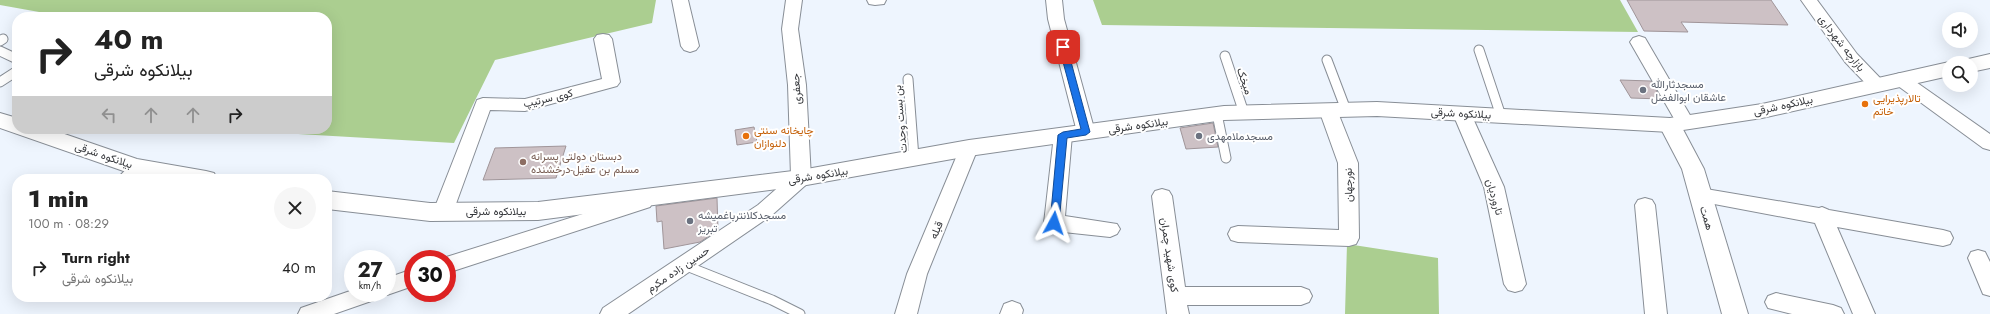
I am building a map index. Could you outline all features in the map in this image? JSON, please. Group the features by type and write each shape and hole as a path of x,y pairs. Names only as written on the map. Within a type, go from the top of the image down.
{"main road":[{"path":"1978,64 1990,61"},
{"name":"بیلانکوه شرقی","path":"332,201 443,212 538,211 801,178 970,148 1217,114 1244,112 1377,109 1678,124 1762,111 1876,84 1942,70"},
{"path":"0,120 12,124"},
{"name":"همت","path":"1678,124 1693,169 1736,314"},
{"name":"بیلانکوه شرقی","path":"39,134 129,173 142,174"}],"street":[{"path":"680,0 690,46"},
{"name":"جعفری","path":"794,0 790,29 797,85 801,178"},
{"path":"1054,0 1056,19 1086,132"},
{"name":"بازارچه شهرداری","path":"1809,0 1851,58 1876,84"},
{"name":"کوی سرتیپ","path":"443,212 483,104 525,105 611,82 603,39"},
{"path":"1640,42 1678,124"},
{"path":"1900,79 1990,143"},
{"name":"نورجهان","path":"1238,234 1348,238 1348,163 1337,110"},
{"name":"تاروردیان","path":"1462,114 1494,187 1515,284"},
{"path":"1063,135 1054,223 1110,229"},
{"name":"قبله","path":"906,314 917,274 970,148"},
{"name":"حسین زاده مکرم","path":"612,314 765,210 801,178"},
{"path":"1700,194 1943,238"},
{"path":"456,263 661,196"},
{"name":"کوی شهید چمران","path":"1162,196 1176,305"},
{"path":"1645,205 1656,314"},
{"path":"1822,215 1864,314"},
{"path":"1978,258 1990,288"},
{"path":"1176,305 1301,296"},
{"path":"309,314 344,302"},
{"path":"1776,302 1833,314"}],"lane":[{"path":"1479,50 1502,116"},
{"path":"0,51 12,57"},
{"name":"میخک","path":"1225,56 1244,112"},
{"path":"1327,60 1337,110"},
{"path":"0,82 12,74"},
{"name":"بن بست وحدت","path":"908,79 914,158"},
{"path":"1217,114 1226,158"},
{"path":"684,265 800,314"}],"green space":[{"path":"0,0 656,0 652,23 495,60 454,143 298,134 332,134 332,12 39,12 0,5"},
{"path":"1093,0 1620,0 1638,32 1102,25"},
{"path":"1347,244 1438,258 1439,314 1345,314"}],"building":[{"path":"1627,0 1771,0 1788,25 1681,22 1688,32 1644,31"},
{"name":"مسجدثارالله عاشقان ابوالفضل","path":"1620,80 1651,81 1661,99 1631,98"},
{"name":"مسجدملامهدی","path":"1213,123 1218,147 1186,149 1180,128"},
{"name":"چایخانه سنتی دلنوازان","path":"754,127 757,142 737,145 735,130"},
{"path":"566,146 556,178 483,180 495,148"},
{"name":"مسجدکلانترباغمیشه تبریز","path":"717,198 718,230 700,242 664,249 662,221 657,222 656,206"}],"place":[{"name":"مسجدثارالله عاشقان ابوالفضل","path":"1643,90"},
{"name":"تالارپذیرایی خاتم","path":"1865,104"},
{"name":"چایخانه سنتی دلنوازان","path":"746,136"},
{"name":"مسجدملامهدی","path":"1199,136"},
{"name":"دبستان دولتی پسرانه مسلم بن عقیل-درخشنده","path":"523,162"},
{"name":"مسجدکلانترباغمیشه تبریز","path":"690,221"}],"route":[{"path":"1054,223 1063,135 1086,132 1063,47"}]}
